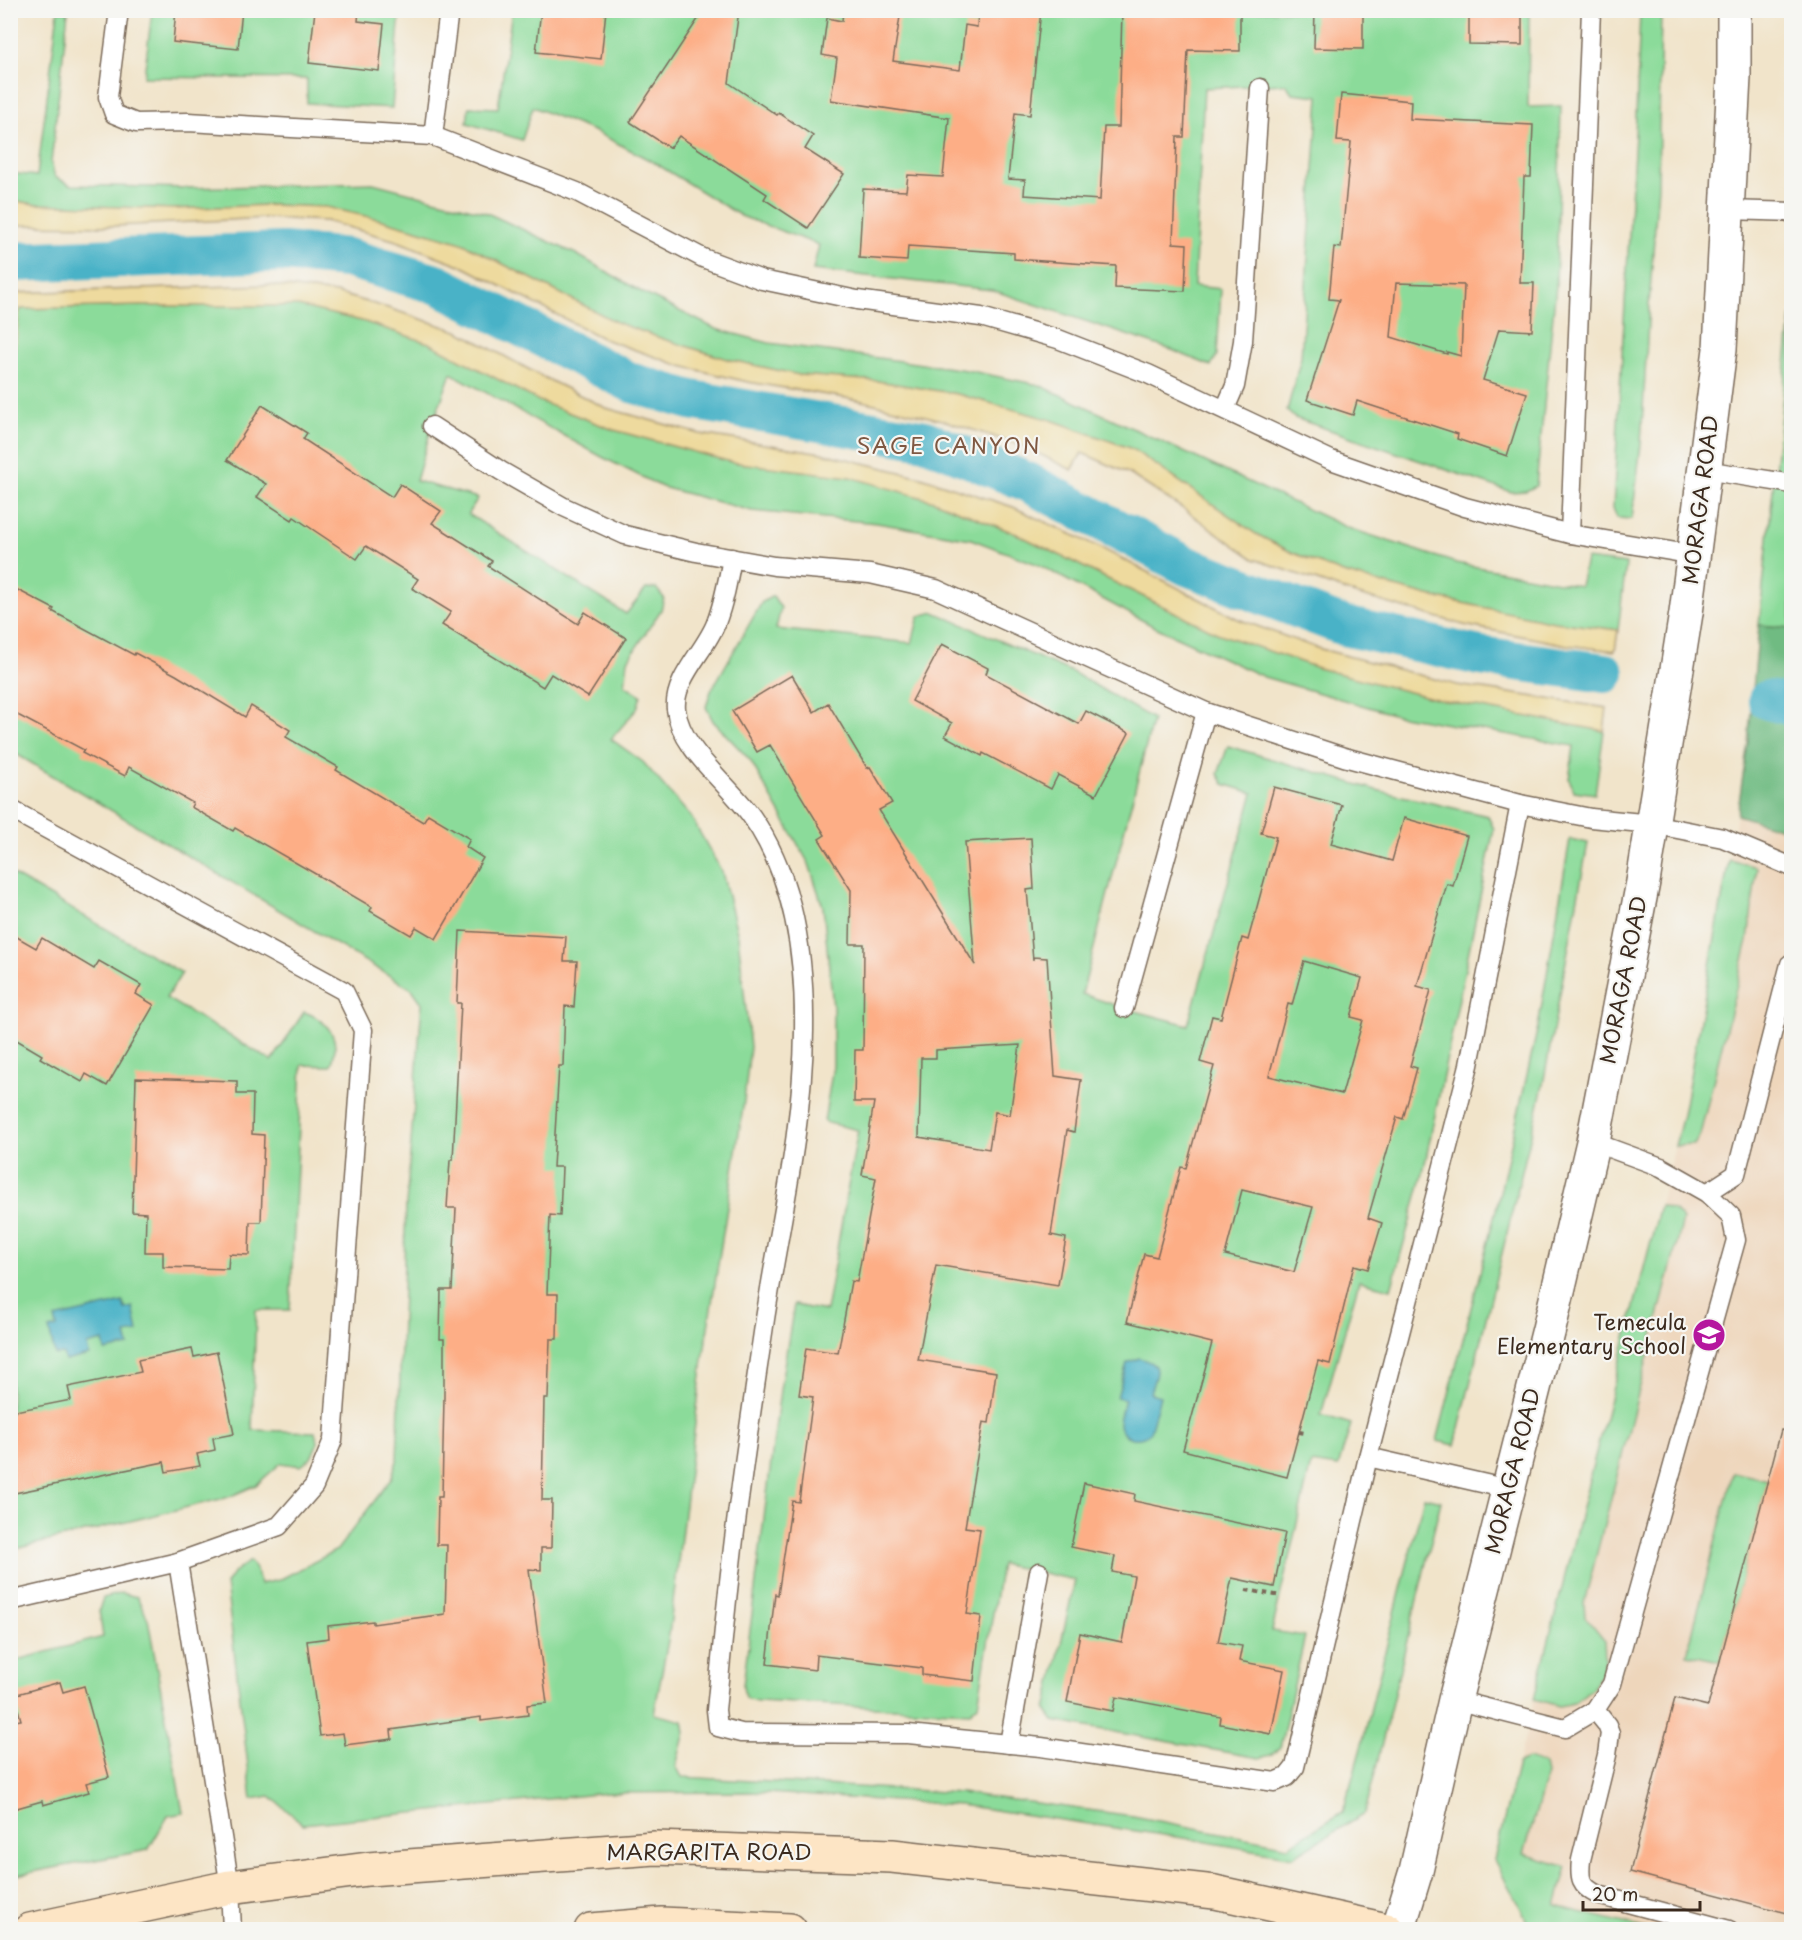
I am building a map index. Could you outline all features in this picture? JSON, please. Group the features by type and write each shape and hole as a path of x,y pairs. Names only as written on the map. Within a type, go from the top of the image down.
{"main road":[{"name":"MARGARITA ROAD","path":"30,1929 230,1887 368,1869 655,1848 892,1856 1215,1892 1387,1929"},
{"path":"591,1929 662,1924 790,1929"}],"street":[{"name":"MORAGA ROAD","path":"1398,1929 1416,1871 1455,1700 1593,1142 1641,893 1694,555 1720,349 1734,77 1734,10"}],"lane":[{"path":"119,10 108,97 114,114 136,123 189,122 433,136 577,192 702,258 762,280 857,300 981,317 1058,339 1148,374 1330,460 1466,507 1570,534 1694,555"},
{"path":"433,136 449,10"},
{"path":"1570,534 1591,10"},
{"path":"1225,410 1235,386 1243,341 1260,88"},
{"path":"1727,210 1791,212"},
{"path":"432,426 519,482 564,507 625,535 696,552 774,566 870,574 936,589 1206,712 1344,757 1520,804 1591,818 1652,824 1723,838 1791,867"},
{"path":"1705,470 1791,484"},
{"path":"732,558 725,595 715,626 680,686 675,708 684,737 752,816 776,860 789,902 800,954 804,1030 798,1124 765,1317 731,1563 716,1710 718,1727 741,1733 908,1734 1041,1748 1275,1782 1287,1777 1295,1767 1368,1457 1469,1065 1520,804"},
{"path":"1124,1008 1206,712"},
{"path":"10,809 344,991 363,1030 333,1440 314,1486 279,1526 178,1562 10,1601"},
{"path":"1707,1193 1736,1174 1790,964"},
{"path":"1455,1700 1565,1728 1595,1710 1612,1684 1736,1240 1731,1216 1707,1193 1661,1167 1593,1142"},
{"path":"1368,1457 1508,1489"},
{"path":"178,1562 230,1887 232,1929"},
{"path":"1009,1744 1039,1572"},
{"path":"1595,1710 1607,1725 1610,1733 1607,1755 1581,1860 1579,1876 1586,1889 1598,1895 1729,1929"}],"path":[{"path":"1299,1432 1305,1433"},
{"path":"1246,1590 1281,1596"}],"shaded area":[{"name":"Temecula Elementary School","path":"1737,815 1792,832 1791,1929 1550,1929 1529,1923 1494,1860 1683,1115"}],"green space":[{"path":"58,11 68,11 51,163 55,177 71,185 187,188 373,183 487,213 576,254 645,294 716,329 769,343 966,370 1039,385 1348,528 1456,563 1580,586 1586,559 1626,564 1618,630 1554,622 1428,596 1343,573 1291,552 1256,534 1132,449 1051,420 957,394 877,381 799,375 731,360 618,323 462,243 382,220 326,207 270,205 173,209 34,204 11,200 10,173 37,176"},
{"path":"152,11 400,11 392,108 307,103 307,79 144,77"},
{"path":"512,11 1529,11 1528,107 1561,106 1556,285 1536,486 1526,491 1511,492 1295,418 1287,411 1301,358 1319,96 1292,93 1286,84 1204,88 1194,286 1221,289 1217,355 1211,366 1172,350 992,290 813,270 819,245 741,216 655,163 596,132 533,107 522,140 467,123 469,107 498,108"},
{"path":"1640,11 1661,11 1658,186 1641,444 1632,519 1617,518 1613,508"},
{"path":"11,252 27,252 25,272 11,271"},
{"path":"298,306 362,321 429,343 539,401 614,430 731,462 850,477 934,501 1019,535 1217,633 1318,668 1440,700 1604,731 1595,794 1574,791 1569,779 1574,746 1396,715 1264,677 1153,626 1039,565 971,539 877,523 752,511 662,487 602,457 451,373 416,481 478,498 468,514 626,614 646,589 656,588 664,598 661,610 628,660 625,685 641,695 637,709 611,739 643,762 691,817 722,872 738,936 750,1047 744,1101 703,1359 669,1635 654,1714 683,1721 685,1732 676,1766 682,1777 961,1793 1133,1816 1288,1846 1343,1812 1424,1497 1441,1501 1365,1813 1293,1857 1190,1839 960,1805 751,1792 607,1793 303,1824 270,1796 252,1799 226,1584 234,1572 250,1561 258,1574 260,1584 279,1580 337,1550 391,1479 397,1461 406,1205 422,1003 412,989 11,751 10,378 20,309"},
{"path":"1791,316 1791,628 1759,625"},
{"path":"773,596 781,608 776,629 912,643 919,616 934,612 1074,673 1153,719 1082,994 1124,1008 1188,1025 1253,793 1224,784 1218,774 1228,746 1376,790 1488,816 1494,829 1422,1178 1391,1289 1359,1281 1321,1415 1351,1424 1338,1467 1311,1463 1272,1631 1305,1636 1280,1748 1271,1755 1259,1758 1054,1721 1046,1710 1075,1580 1001,1564 978,1705 970,1712 758,1701 745,1698 743,1686 780,1390 794,1305 826,1311 858,1130 824,1122 833,1066 833,1007 823,907 809,864 750,760 713,721 706,707 711,691 762,602"},
{"path":"1759,625 1791,628 1791,832 1737,815 1748,743"},
{"path":"1570,839 1588,843 1542,1090 1455,1445 1437,1441 1495,1214 1538,1027"},
{"path":"1729,860 1757,867 1748,940 1700,1135 1694,1145 1675,1146 1683,1115"},
{"path":"10,873 182,973 166,998 272,1061 304,1012 325,1024 332,1034 335,1046 331,1066 302,1065 290,1310 256,1310 252,1430 315,1432 318,1442 311,1458 301,1466 281,1463 256,1485 229,1497 11,1550"},
{"path":"1660,1206 1675,1211 1683,1220 1584,1603 1585,1617 1604,1640 1605,1659 1601,1675 1593,1687 1574,1703 1559,1706 1534,1699"},
{"path":"1733,1472 1768,1480 1720,1661 1687,1654"},
{"path":"121,1593 137,1597 148,1619 183,1813 168,1816 148,1850 11,1876 10,1662 103,1637 99,1610 103,1598"},
{"path":"1528,1759 1545,1765 1547,1774 1524,1854 1567,1867 1556,1906 1648,1929 1550,1929 1529,1923 1494,1860 1518,1763"}],"sand":[{"path":"10,200 34,204 173,209 270,205 326,207 382,220 462,243 618,323 730,360 799,375 877,381 957,394 1051,420 1132,449 1256,534 1291,552 1343,573 1428,596 1554,622 1618,630 1615,651 1567,645 1464,625 1355,594 1254,559 1128,473 1082,453 1072,470 1023,446 942,420 858,400 748,382 681,366 604,339 460,265 397,241 326,221 266,218 115,226 11,225"},
{"path":"269,285 336,293 460,332 606,408 700,434 822,453 921,477 1013,507 1101,548 1238,619 1317,648 1457,685 1607,708 1604,731 1440,700 1318,668 1217,633 1019,535 934,501 850,477 731,462 614,430 539,401 429,343 362,321 298,306 20,309 11,378 11,293"}],"water":[{"path":"123,1302 125,1309 133,1307 138,1332 126,1334 129,1346 105,1351 103,1341 87,1345 89,1355 65,1361 63,1354 55,1355 49,1329 57,1327 55,1318"},
{"path":"1139,1358 1152,1363 1155,1367 1156,1375 1150,1393 1160,1396 1150,1432 1142,1438 1132,1438 1120,1429 1120,1418 1125,1399 1117,1397 1127,1363"}],"building":[{"path":"176,10 242,10 238,49 173,42"},
{"path":"315,10 359,10 358,21 384,24 379,71 309,63"},
{"path":"541,10 606,10 601,59 536,52"},
{"path":"704,10 739,10 729,83 813,136 805,149 844,174 808,228 764,199 767,194 679,136 670,148 630,122"},
{"path":"843,10 901,10 893,61 960,70 965,25 977,27 978,10 1041,10 1030,115 1015,113 1008,179 1025,180 1024,195 1100,200 1104,127 1119,127 1122,10 1240,10 1240,51 1188,50 1184,137 1177,137 1173,243 1187,244 1185,291 1115,288 1116,266 1014,259 1014,253 908,246 907,261 859,258 863,189 906,191 908,175 943,177 949,118 831,100 837,58 822,55 827,18 842,21"},
{"path":"1315,10 1363,10 1363,49 1314,48"},
{"path":"1469,10 1522,10 1522,45 1469,44"},
{"path":"1341,94 1411,101 1410,119 1533,125 1531,177 1524,177 1520,283 1534,283 1532,331 1499,329 1483,380 1527,393 1507,456 1457,439 1458,434 1357,401 1353,415 1307,400 1339,300 1329,299 1334,247 1341,248 1351,142 1337,141","holes":["1396,283 1464,285 1461,356 1391,337"]},
{"path":"262,405 307,433 303,439 392,497 400,484 441,511 432,523 492,561 488,566 578,624 585,612 626,638 588,697 551,674 543,687 442,625 451,612 412,588 418,579 366,546 357,559 294,517 292,520 257,497 266,484 227,460"},
{"path":"10,586 134,655 135,653 176,675 245,717 251,706 290,730 286,737 338,767 336,770 423,822 428,814 470,839 466,847 483,858 436,939 416,927 411,935 370,911 372,907 235,828 233,831 191,807 193,803 129,767 125,776 82,753 84,750 10,711"},
{"path":"942,644 988,668 986,674 1079,724 1086,711 1129,733 1096,795 1058,775 1051,789 945,736 952,723 912,701"},
{"path":"792,675 814,712 828,703 867,768 870,767 892,803 879,810 975,965 965,842 1031,838 1034,889 1027,890 1033,960 1033,957 1047,958 1055,1076 1081,1080 1074,1132 1067,1130 1051,1235 1066,1238 1058,1285 936,1265 918,1360 996,1372 989,1423 983,1422 965,1527 980,1529 967,1614 981,1616 974,1681 922,1675 922,1668 816,1655 815,1670 767,1664 775,1594 778,1595 792,1501 799,1502 813,1397 799,1395 806,1348 838,1353 851,1281 857,1282 876,1178 862,1175 874,1102 854,1102 855,1050 863,1050 864,944 850,944 851,890 819,839 825,835 770,745 757,752 732,711","holes":["1020,1045 1010,1115 995,1112 989,1149 919,1137 921,1058 936,1058 936,1050"]},
{"path":"1274,787 1342,805 1331,844 1392,861 1404,818 1467,836 1453,886 1447,884 1417,986 1431,990 1410,1066 1417,1068 1403,1119 1397,1117 1368,1218 1382,1223 1368,1269 1354,1265 1330,1364 1318,1361 1287,1477 1183,1450 1212,1343 1127,1322 1144,1254 1157,1257 1181,1167 1186,1168 1214,1066 1200,1062 1212,1016 1221,1018 1242,938 1248,940 1276,837 1261,833","holes":["1304,961 1362,978 1351,1017 1363,1020 1342,1094 1269,1076 1288,1004 1292,1005","1242,1190 1313,1207 1294,1272 1225,1255"]},
{"path":"460,931 566,937 564,961 577,961 574,1007 565,1006 563,1066 559,1066 553,1167 562,1167 560,1216 550,1215 547,1294 558,1294 557,1339 550,1339 548,1398 544,1398 542,1500 552,1500 551,1548 541,1548 541,1570 529,1569 547,1703 527,1705 528,1715 481,1721 481,1717 391,1730 392,1739 345,1745 343,1733 320,1736 307,1641 329,1638 328,1626 373,1621 373,1624 445,1614 447,1545 437,1545 438,1497 442,1497 444,1396 444,1339 440,1339 441,1290 452,1290 456,1208 447,1208 450,1160 453,1160 461,1003 457,1003"},
{"path":"10,933 36,948 42,938 94,969 99,961 141,985 136,994 154,1005 107,1086 86,1074 82,1082 40,1058 42,1055 10,1036"},
{"path":"136,1078 237,1081 237,1094 253,1094 252,1134 264,1135 261,1222 250,1222 249,1255 229,1254 228,1269 163,1267 163,1252 145,1252 146,1213 132,1212"},
{"path":"192,1349 194,1357 217,1352 234,1434 213,1438 215,1450 197,1454 200,1466 166,1472 164,1462 10,1494 10,1412 71,1400 68,1387 141,1372 138,1360"},
{"path":"1781,1430 1791,1431 1791,1914 1630,1872 1675,1698 1708,1706"},
{"path":"1084,1483 1135,1494 1134,1501 1285,1533 1274,1587 1232,1578 1218,1642 1242,1646 1239,1661 1284,1670 1271,1734 1220,1724 1221,1717 1116,1697 1113,1711 1067,1702 1080,1633 1122,1642 1134,1576 1112,1572 1115,1556 1071,1547"},
{"path":"60,1682 63,1692 84,1686 109,1777 86,1783 89,1792 43,1805 42,1801 10,1810 10,1722 21,1720 14,1695"}],"waterway":[{"path":"10,262 284,252 347,258 439,285 632,383 691,400 925,440 1025,481 1187,566 1344,626 1480,656 1605,673"},
{"path":"1768,700 1792,706"}],"place":[{"name":"Temecula Elementary School","path":"1709,1335"}],"district":[{"name":"SAGE CANYON","path":"949,446"}]}
